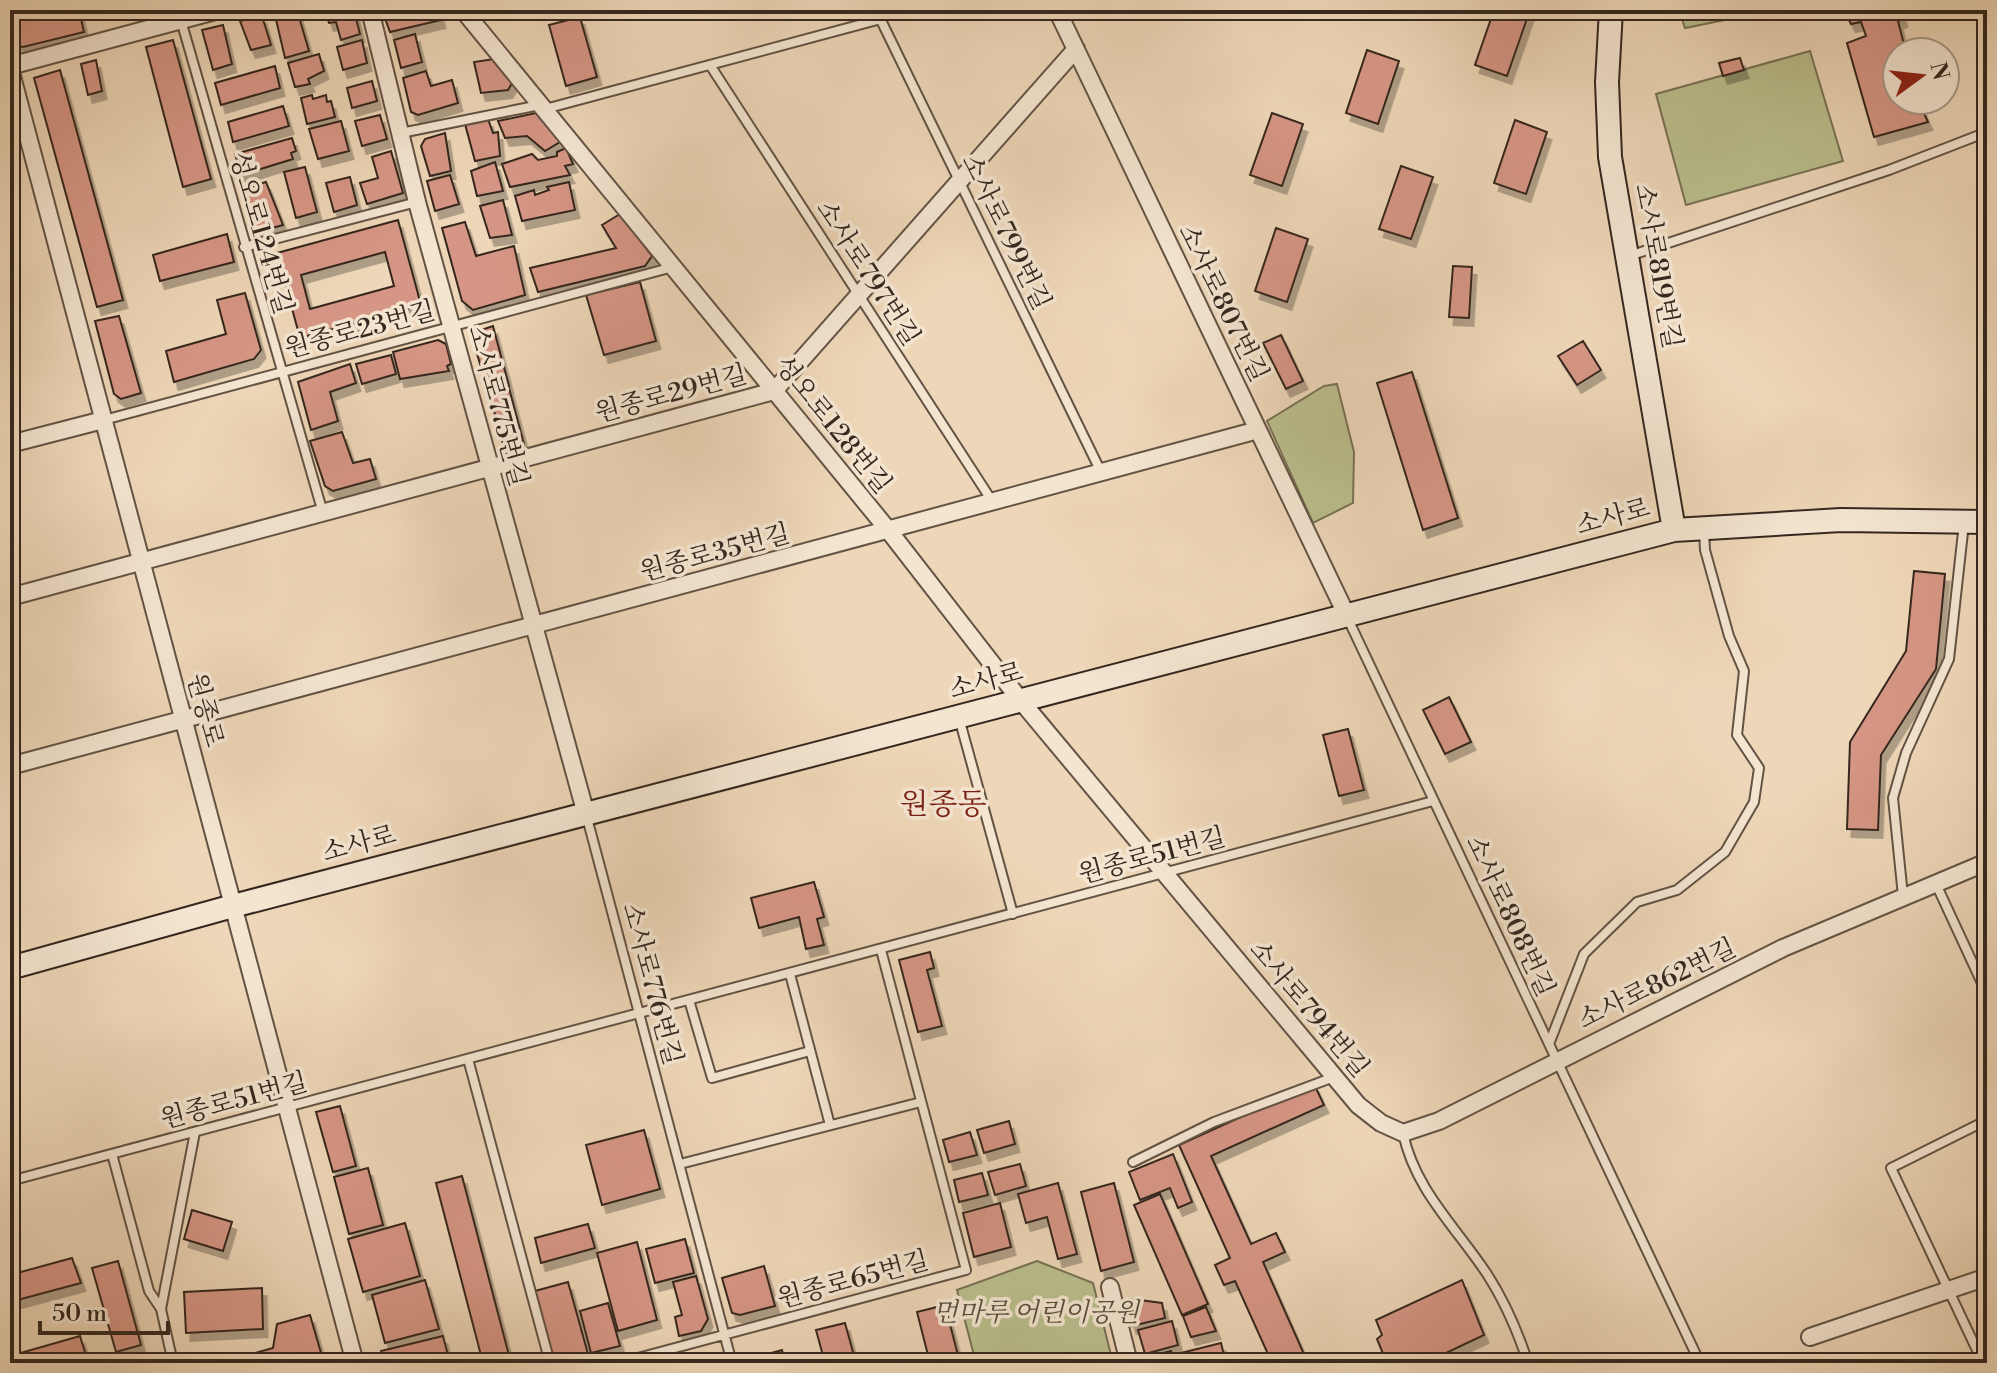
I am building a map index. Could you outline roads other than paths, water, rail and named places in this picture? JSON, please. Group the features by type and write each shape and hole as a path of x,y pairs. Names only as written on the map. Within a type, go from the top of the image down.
{"street":[{"path":"10,68 179,15 219,10"},
{"name":"소사로775번길","path":"370,10 417,202 586,814"},
{"name":"성오로128번길","path":"463,10 889,531 1021,701"},
{"name":"소사로807번길","path":"1057,10 1347,616"},
{"name":"소사로819번길","path":"1611,10 1607,82 1610,157 1674,530"},
{"name":"원종로29번길","path":"10,597 774,391 1076,49"},
{"name":"원종로","path":"10,68 355,1363"},
{"path":"10,444 103,420"},
{"name":"원종로35번길","path":"10,766 1258,430"},
{"name":"소사로","path":"10,968 233,906 1674,530 1841,520 1987,522"},
{"name":"소사로794번길","path":"1021,701 1358,1105 1381,1123 1403,1133"},
{"name":"소사로862번길","path":"1403,1133 1439,1121 1783,948 1987,862"},
{"path":"1810,1337 1987,1277"},
{"path":"1110,1287 1129,1363"}],"lane":[{"name":"성오로124번길","path":"179,15 323,513"},
{"path":"400,133 542,107 710,65 879,15"},
{"name":"소사로799번길","path":"879,15 1101,472"},
{"name":"소사로797번길","path":"710,65 993,502"},
{"path":"1628,256 1889,170 1987,132"},
{"path":"244,247 417,202"},
{"name":"원종로23번길","path":"103,420 673,267"},
{"path":"1903,898 1893,798 1906,753 1949,659 1964,522"},
{"path":"1549,1044 1584,954 1637,902 1677,890 1725,852 1754,802 1759,768 1737,735 1744,671 1729,636 1705,550 1704,526"},
{"name":"소사로808번길","path":"1347,616 1700,1363"},
{"path":"959,717 1013,914"},
{"name":"원종로51번길","path":"10,1181 1433,801"},
{"name":"소사로776번길","path":"586,814 732,1363"},
{"path":"1936,884 1987,994"},
{"path":"680,1164 921,1102 881,950"},
{"path":"790,974 830,1125"},
{"path":"689,1000 712,1078 810,1051"},
{"path":"468,1059 550,1363"},
{"path":"1133,1162 1214,1122 1334,1077"},
{"name":"원종로65번길","path":"619,1363 966,1270 921,1102"},
{"path":"1983,1363 1891,1168 1987,1120"},
{"path":"161,1309 195,1132"},
{"path":"1403,1133 1420,1183 1487,1274 1517,1330 1528,1363"},
{"path":"112,1154 149,1291 161,1309 174,1354 173,1363"}],"district":[{"name":"원종동","path":"943,805"}],"park label":[{"name":"먼마루 어린이공원","path":"1036,1313"}]}
